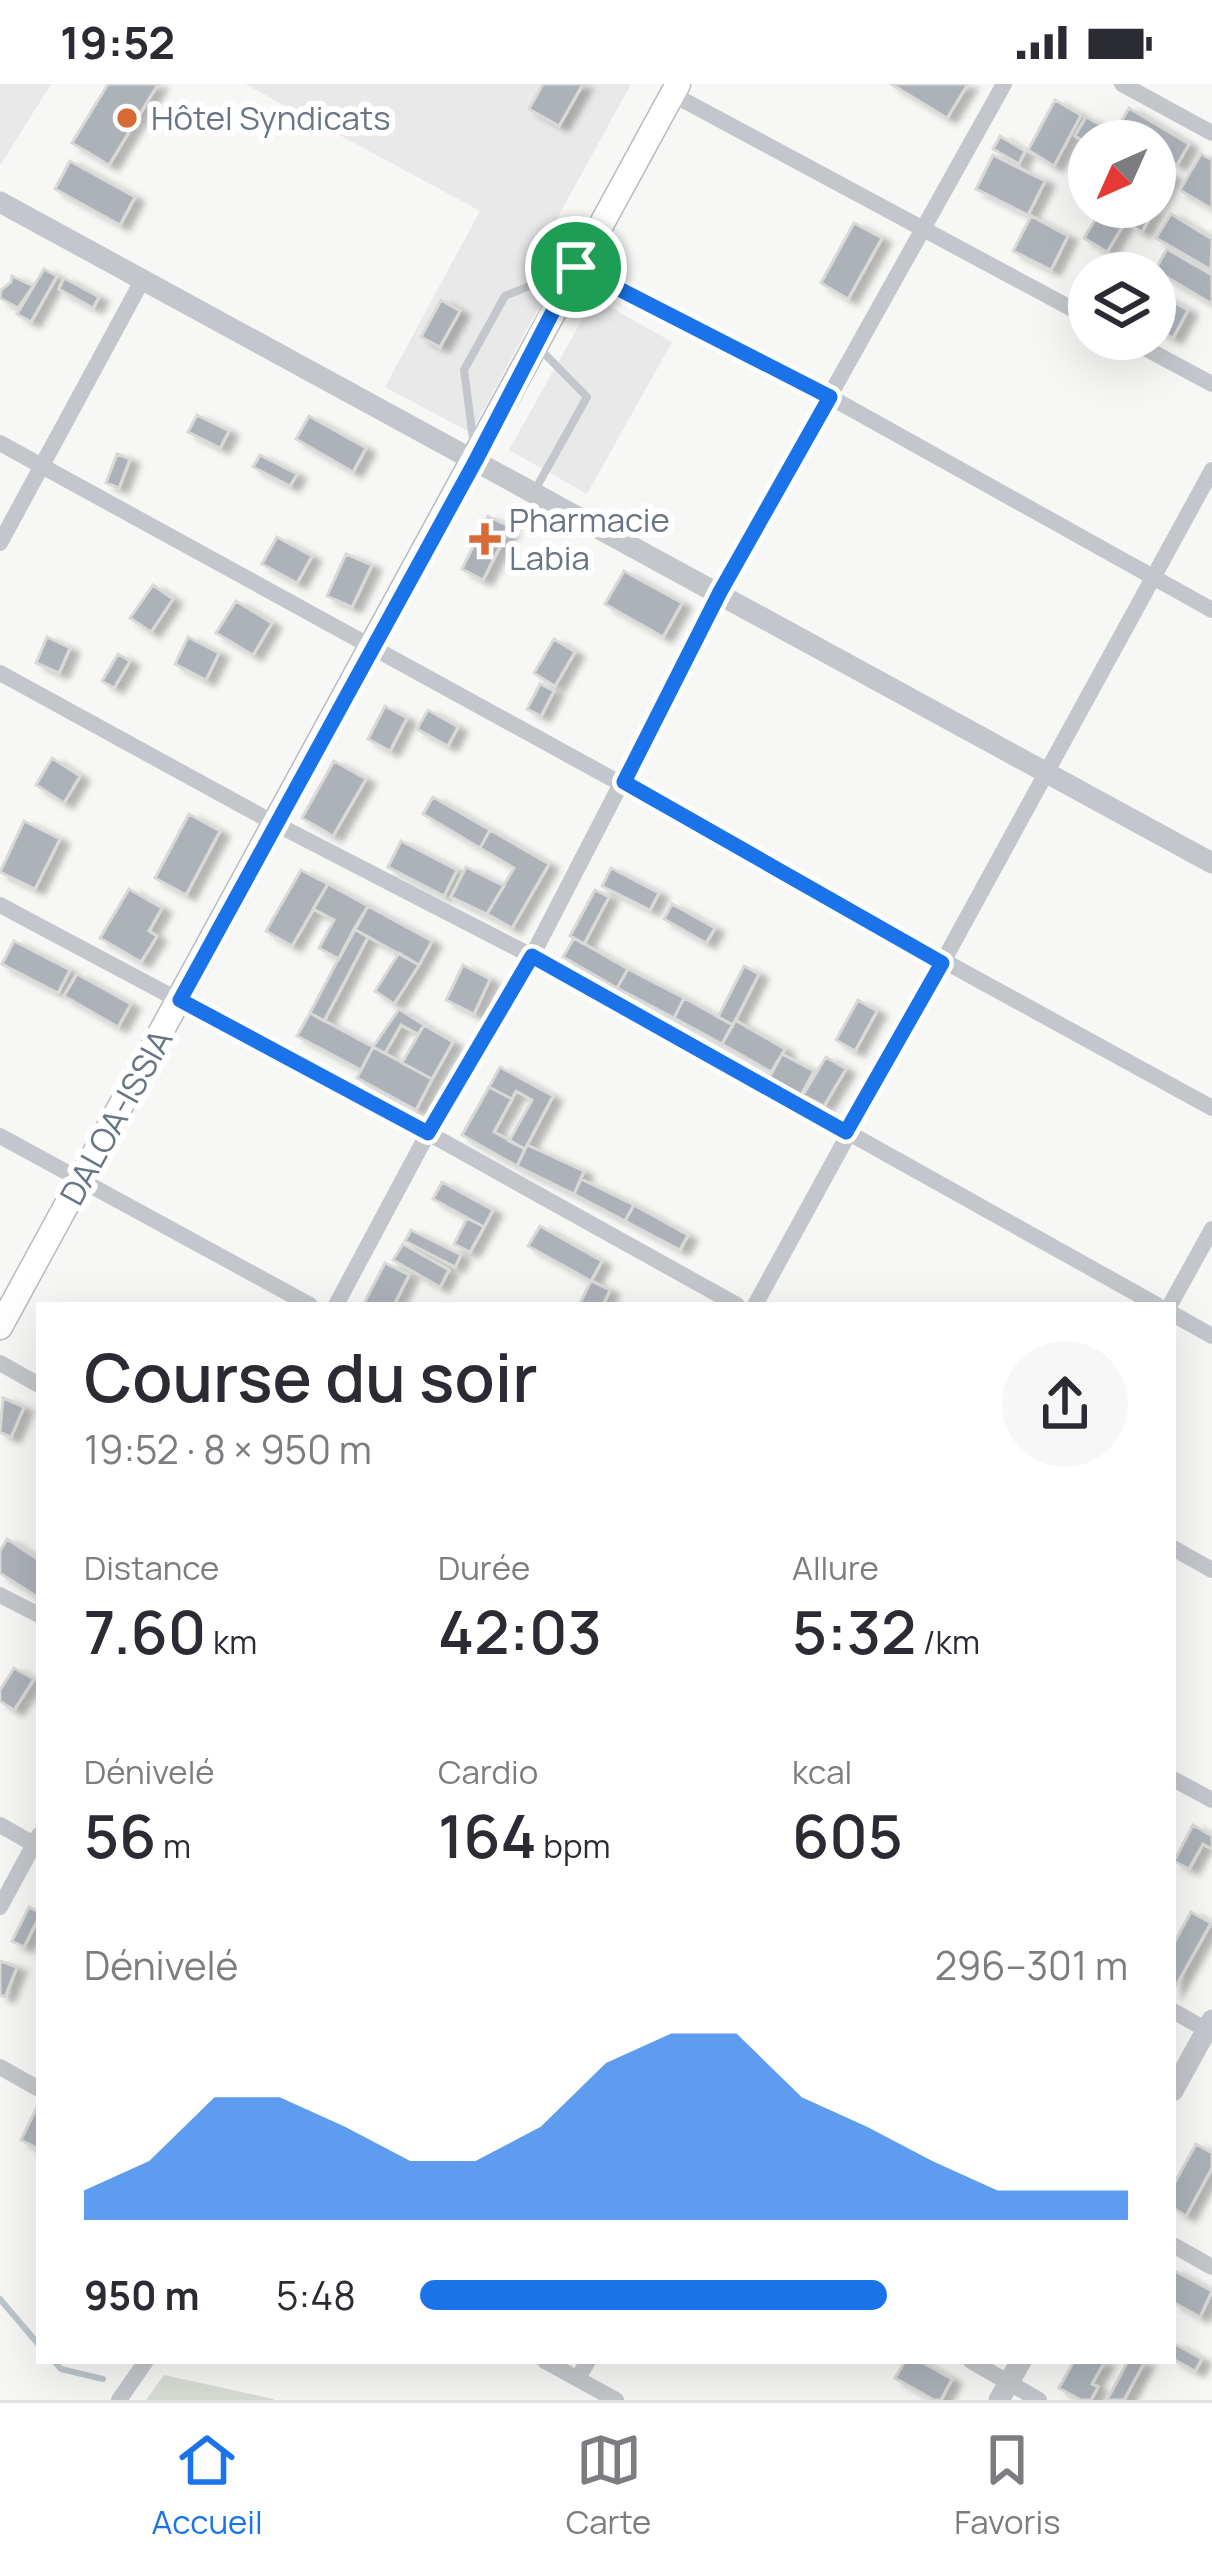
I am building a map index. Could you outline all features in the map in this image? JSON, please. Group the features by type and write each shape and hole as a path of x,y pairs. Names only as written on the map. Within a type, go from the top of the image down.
{"main road":[{"name":"DALOA-ISSIA","path":"0,1328 675,89"}],"street":[{"path":"338,1302 428,1133 532,956 720,592 1004,84"},
{"path":"1122,84 1212,133"},
{"path":"675,89 1068,307"},
{"path":"0,202 1212,863"},
{"path":"576,267 830,397 1212,610"},
{"path":"0,543 143,279"},
{"path":"1166,360 1212,385"},
{"path":"0,443 1212,1108"},
{"path":"757,1302 1212,470"},
{"path":"0,673 274,823 532,956 1151,1302"},
{"path":"0,905 428,1133 731,1302"},
{"path":"0,1136 304,1302"},
{"path":"1172,1302 1212,1229"},
{"path":"1176,1316 1212,1336"},
{"path":"0,1363 36,1383"},
{"path":"1176,1550 1212,1570"},
{"path":"0,1594 36,1613"},
{"path":"1176,1781 1212,1800"},
{"path":"0,1825 36,1842"},
{"path":"0,1906 36,1844"},
{"path":"1176,2012 1210,2028 1176,2086"},
{"path":"0,2067 36,2087"},
{"path":"1176,2247 1212,2267"},
{"path":"119,2400 144,2364"},
{"path":"550,2364 616,2400"},
{"path":"578,2378 586,2364"},
{"path":"974,2364 1004,2391 1039,2400"},
{"path":"1004,2391 1019,2364"}],"lane":[{"path":"476,460 464,370 506,296 576,267"},
{"path":"534,491 587,398 536,344"}],"shaded area":[{"path":"0,84 51,84 0,166"},
{"path":"245,84 631,84 554,224 535,240 566,257 471,433 385,387 480,211"},
{"path":"594,298 672,342 587,494 509,450"},
{"path":"164,2375 273,2399 274,2400 146,2400"}],"building":[{"path":"108,84 158,84 109,165 72,143"},
{"path":"543,84 583,84 559,126 529,109"},
{"path":"891,84 968,84 947,118"},
{"path":"1055,100 1081,115 1078,120 1068,120 1068,140 1054,166 1028,150"},
{"path":"1129,108 1149,120 1122,120"},
{"path":"1000,136 1025,151 1019,164 993,149"},
{"path":"1176,136 1189,144 1176,164"},
{"path":"1201,154 1212,160 1212,209 1180,190"},
{"path":"993,155 1045,181 1028,215 976,189"},
{"path":"70,161 135,197 120,225 55,189"},
{"path":"1031,216 1068,236 1051,270 1013,251"},
{"path":"1176,217 1212,239 1211,270 1156,238 1162,228 1176,228"},
{"path":"854,223 882,238 848,299 821,283"},
{"path":"1090,228 1121,228 1107,252 1084,238"},
{"path":"1176,254 1212,275 1212,304 1176,283"},
{"path":"44,269 57,276 31,322 17,314"},
{"path":"12,276 33,286 18,308 0,298"},
{"path":"64,278 99,297 93,308 59,289"},
{"path":"441,300 460,311 440,347 421,337"},
{"path":"1176,303 1188,310 1176,332"},
{"path":"197,415 229,431 220,448 188,432"},
{"path":"309,416 366,448 353,472 296,439"},
{"path":"117,454 130,459 119,488 106,483"},
{"path":"260,455 297,474 290,486 253,467"},
{"path":"488,516 510,527 483,580 462,569"},
{"path":"277,537 312,556 297,583 262,564"},
{"path":"346,554 372,565 352,607 327,596"},
{"path":"624,571 682,603 663,637 605,604"},
{"path":"153,585 173,599 151,632 130,618"},
{"path":"236,601 272,623 253,655 216,633"},
{"path":"47,637 70,648 59,673 36,663"},
{"path":"188,637 219,653 206,680 175,664"},
{"path":"554,639 575,652 555,686 534,673"},
{"path":"118,654 130,661 114,688 102,681"},
{"path":"540,684 554,691 541,716 527,709"},
{"path":"385,706 407,718 390,751 368,739"},
{"path":"428,710 458,727 448,746 417,729"},
{"path":"52,758 80,776 64,803 36,785"},
{"path":"334,761 366,779 333,836 302,818"},
{"path":"433,797 490,830 480,848 423,814"},
{"path":"189,814 220,831 186,895 155,878"},
{"path":"24,821 60,839 35,889 0,872"},
{"path":"490,830 549,864 512,928 487,914 514,868 480,848"},
{"path":"401,841 457,870 444,896 388,867"},
{"path":"466,867 504,886 487,914 451,897"},
{"path":"611,868 659,893 650,910 602,886"},
{"path":"301,870 328,884 292,946 266,931"},
{"path":"328,884 368,906 339,959 319,948 334,920 313,909"},
{"path":"129,889 162,908 149,931 157,936 141,962 100,938"},
{"path":"595,890 609,897 584,944 570,936"},
{"path":"672,904 715,928 706,943 664,919"},
{"path":"368,906 432,941 419,965 354,929"},
{"path":"354,929 368,937 324,1021 310,1013"},
{"path":"574,938 628,969 617,988 563,957"},
{"path":"14,941 70,970 58,993 2,964"},
{"path":"399,953 419,965 394,1004 375,991"},
{"path":"463,965 490,979 474,1014 446,1000"},
{"path":"744,966 759,974 733,1025 718,1017"},
{"path":"628,969 684,998 674,1018 617,988"},
{"path":"77,974 131,1004 118,1027 64,996"},
{"path":"684,998 733,1025 722,1044 674,1018"},
{"path":"858,1000 877,1011 855,1051 836,1040"},
{"path":"399,1009 424,1025 418,1034 401,1025 385,1053 373,1047"},
{"path":"310,1013 373,1047 361,1070 297,1036"},
{"path":"735,1020 785,1049 771,1072 722,1044"},
{"path":"424,1025 453,1042 432,1079 402,1063"},
{"path":"373,1047 432,1079 416,1110 357,1078"},
{"path":"782,1054 814,1071 800,1097 768,1080"},
{"path":"826,1057 846,1069 824,1106 803,1095"},
{"path":"500,1067 553,1096 525,1149 509,1141 532,1100 516,1091 512,1099 489,1087"},
{"path":"489,1087 512,1099 494,1132 525,1149 517,1166 462,1135"},
{"path":"527,1145 584,1171 574,1194 517,1166"},
{"path":"581,1179 634,1205 625,1221 574,1194"},
{"path":"442,1182 493,1210 484,1227 433,1199"},
{"path":"634,1205 688,1235 680,1250 625,1221"},
{"path":"467,1218 484,1227 470,1252 454,1244"},
{"path":"540,1226 602,1261 591,1281 528,1246"},
{"path":"411,1230 461,1255 455,1267 405,1241"},
{"path":"403,1244 449,1270 440,1287 393,1260"},
{"path":"385,1263 409,1275 396,1302 365,1302"},
{"path":"591,1281 610,1290 604,1302 580,1302"},
{"path":"3,1398 24,1407 11,1437 0,1432"},
{"path":"7,1539 36,1558 36,1596 0,1573 0,1551"},
{"path":"14,1668 34,1679 14,1710 0,1701 0,1690"},
{"path":"1193,1825 1212,1836 1212,1849 1203,1844 1189,1869 1176,1857"},
{"path":"29,1907 36,1910 36,1923 24,1947 12,1941"},
{"path":"1191,1912 1211,1923 1176,1986 1176,1940"},
{"path":"0,1961 17,1967 5,1997 0,1995"},
{"path":"36,2109 36,2148 21,2140"},
{"path":"1196,2144 1212,2153 1212,2168 1186,2216 1176,2210 1176,2181"},
{"path":"1176,2272 1212,2291 1200,2317 1176,2304"},
{"path":"1176,2345 1202,2359 1195,2371 1176,2361"},
{"path":"903,2364 925,2364 952,2379 941,2400 934,2400 895,2378"},
{"path":"1072,2364 1103,2364 1092,2384 1098,2387 1091,2400 1059,2388"},
{"path":"1126,2364 1143,2364 1124,2400 1107,2400"}],"waterway":[{"path":"0,2299 36,2341"},
{"path":"57,2364 103,2379"}],"place":[{"name":"Hôtel Syndicats","path":"127,118"},
{"name":"Pharmacie Labia","path":"485,539"}],"route":[{"path":"576,267 830,397 720,592 624,782 942,963 846,1132 532,956 428,1133 180,1000 476,460 576,267"}]}
